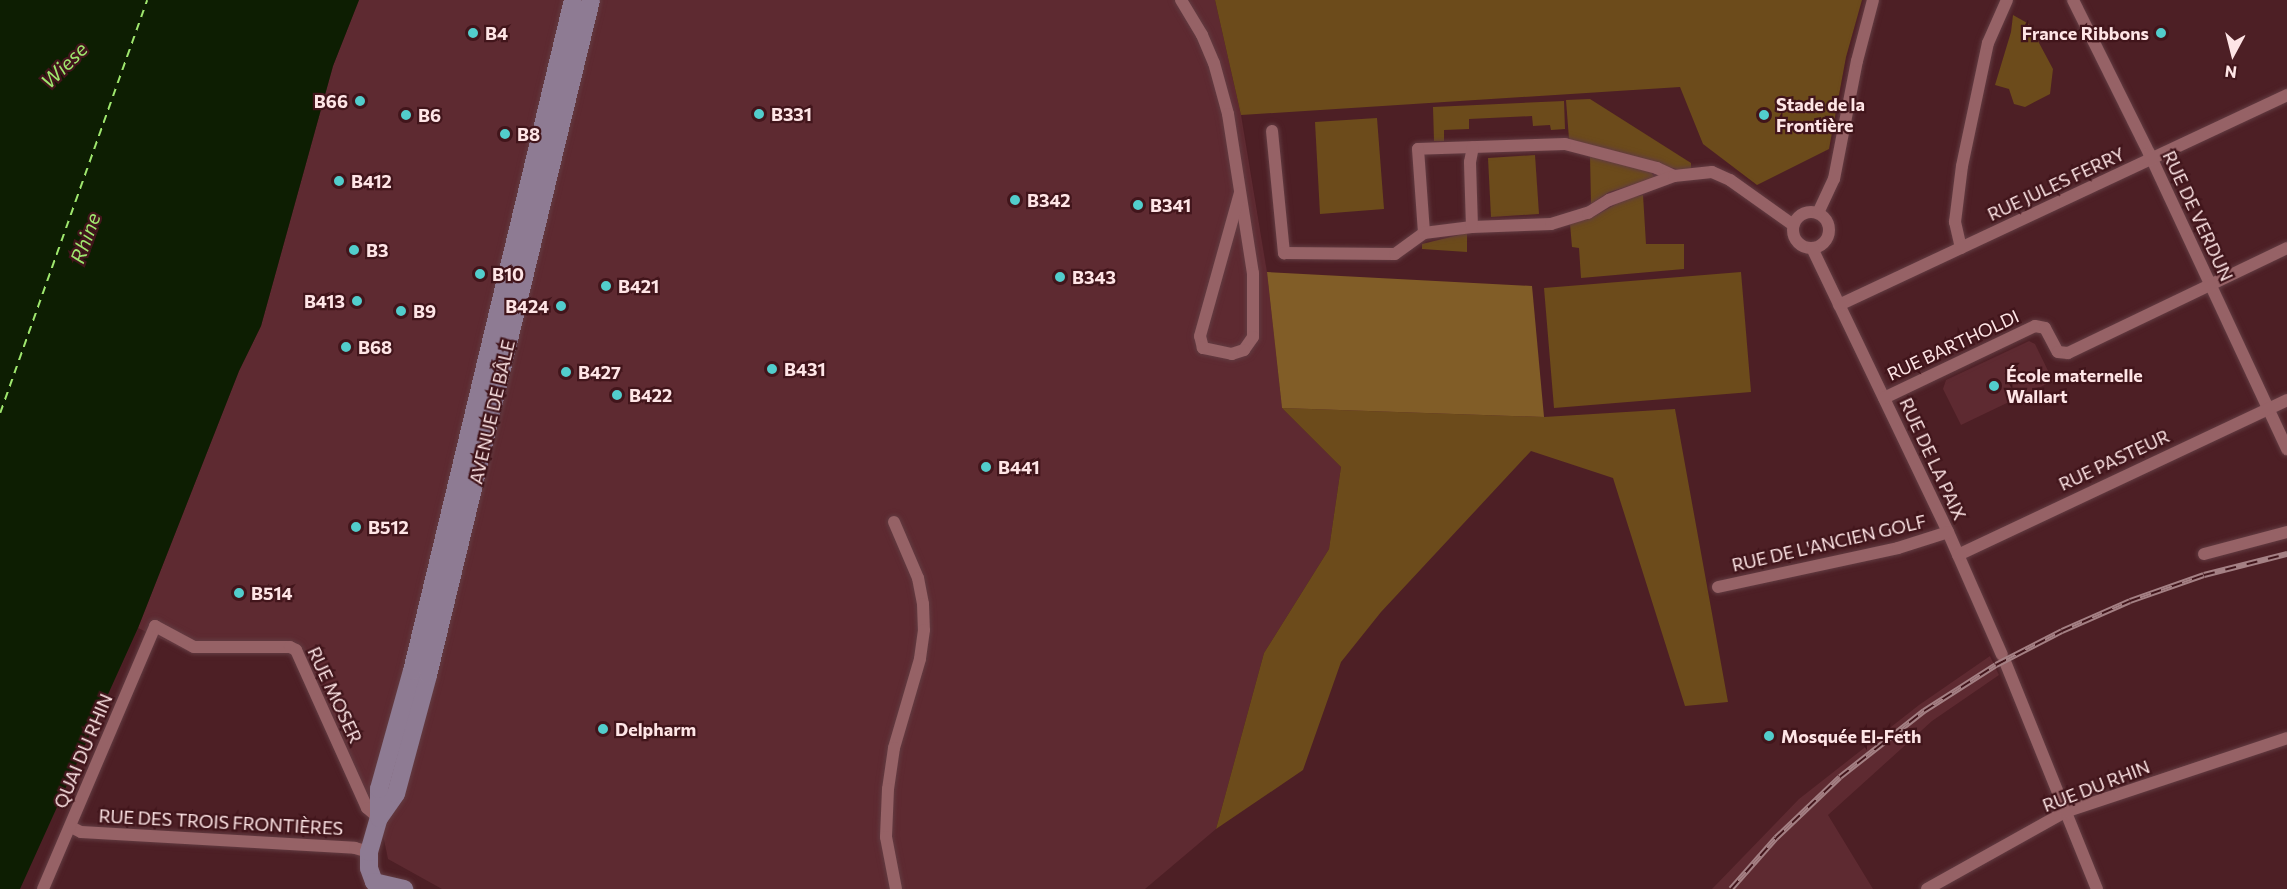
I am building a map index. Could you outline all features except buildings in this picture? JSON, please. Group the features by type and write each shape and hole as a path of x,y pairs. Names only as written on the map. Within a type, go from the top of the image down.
{"main road":[{"name":"AVENUE DE BÂLE","path":"370,886 369,852 379,818 396,794 428,675 576,12 591,0"},
{"path":"370,886 404,889"}],"street":[{"path":"1181,0 1202,35 1214,63 1228,114 1253,273 1253,337 1250,345 1238,353 1203,348 1201,325 1221,267 1240,193"},
{"path":"1818,213 1834,179 1857,61 1873,0"},
{"path":"1961,248 1955,222 1962,166 1988,43 2007,0"},
{"name":"RUE DE VERDUN","path":"2073,0 2152,159 2287,449"},
{"name":"RUE JULES FERRY","path":"1839,305 2287,95"},
{"path":"1272,131 1284,253 1395,254 1424,233 1472,227 1551,224 1588,213 1609,200 1674,176 1712,172 1730,180 1793,225 1796,242 1812,248 1823,244 1829,234 1827,222 1818,213 1806,213 1793,225"},
{"path":"1424,233 1418,149 1565,144 1657,168 1674,176"},
{"path":"1472,227 1470,162 1473,147"},
{"name":"RUE DE LA PAIX","path":"1812,248 1948,532 2004,660 2097,889"},
{"name":"RUE BARTHOLDI","path":"1884,398 2035,327 2045,328 2058,352 2068,353 2287,248"},
{"name":"RUE PASTEUR","path":"1958,555 2075,497 2287,400"},
{"path":"894,522 918,578 924,622 921,659 894,748 888,789 886,837 896,889"},
{"name":"RUE DE L'ANCIEN GOLF","path":"1718,587 1898,548 1948,532"},
{"path":"2204,554 2287,532"},
{"name":"RUE MOSER","path":"156,626 194,647 290,646 296,650 367,808 379,818"},
{"name":"QUAI DU RHIN","path":"43,889 156,626"},
{"name":"RUE DU RHIN","path":"1927,889 2066,812 2287,738"},
{"name":"RUE DES TROIS FRONTIÈRES","path":"70,827 81,832 356,848 369,852"}],"shaded area":[{"path":"359,0 1215,0 1241,115 1267,272 1282,408 1341,467 1329,549 1264,653 1216,829 1145,889 442,889 388,859 381,825 292,651 191,653 138,628 239,371 261,326 333,66"},
{"path":"1215,0 1862,0 1846,57 1829,149 1757,185 1703,144 1680,87 1241,115"},
{"path":"2013,15 2029,24 2053,69 2050,94 2025,107 2014,104 2009,89 1995,85 2011,32"},
{"path":"1590,99 1691,163 1691,169 1687,172 1569,139 1566,100"},
{"path":"1564,101 1565,129 1551,130 1550,125 1533,126 1532,116 1469,119 1469,129 1444,130 1444,141 1434,141 1433,107"},
{"path":"1377,118 1384,209 1320,214 1315,122"},
{"path":"1535,155 1539,214 1491,217 1488,158"},
{"path":"1590,156 1651,172 1655,178 1609,192 1591,204"},
{"path":"1643,195 1646,244 1684,244 1684,269 1581,278 1579,248 1572,247 1570,224 1593,217 1625,199"},
{"path":"1467,233 1467,252 1422,249 1422,244"},
{"path":"1267,272 1532,286 1544,417 1282,408"},
{"path":"1741,272 1751,392 1554,408 1544,288"},
{"name":"École maternelle Wallart","path":"2029,341 2035,344 2053,381 1961,425 1943,389 1946,380"},
{"path":"1282,408 1544,417 1675,409 1728,702 1685,706 1613,478 1531,451 1381,612 1341,662 1303,770 1216,829 1264,653 1329,549 1341,467"},
{"path":"1990,656 1999,675 1932,721 1828,815 1873,889 1712,889 1799,799 1919,705"}],"water":[{"path":"0,0 359,0 333,66 261,326 239,371 138,628 20,889 0,889"}],"ferry route":[{"path":"0,413 147,0"}],"railway":[{"path":"1731,889 1776,838 1840,777 1924,711 1996,665 2062,631 2130,601 2204,575 2287,554"}],"place":[{"name":"B4","path":"473,33"},
{"name":"France Ribbons","path":"2161,33"},
{"name":"B66","path":"360,101"},
{"name":"B331","path":"759,114"},
{"name":"B6","path":"406,115"},
{"name":"Stade de la Frontière","path":"1764,115"},
{"name":"B8","path":"505,134"},
{"name":"B412","path":"339,181"},
{"name":"B342","path":"1015,200"},
{"name":"B341","path":"1138,205"},
{"name":"B3","path":"354,250"},
{"name":"B10","path":"480,274"},
{"name":"B343","path":"1060,277"},
{"name":"B421","path":"606,286"},
{"name":"B413","path":"357,301"},
{"name":"B424","path":"561,306"},
{"name":"B9","path":"401,311"},
{"name":"B68","path":"346,347"},
{"name":"B431","path":"772,369"},
{"name":"B427","path":"566,372"},
{"name":"École maternelle Wallart","path":"1994,386"},
{"name":"B422","path":"617,395"},
{"name":"B441","path":"986,467"},
{"name":"B512","path":"356,527"},
{"name":"B514","path":"239,593"},
{"name":"Delpharm","path":"603,729"},
{"name":"Mosquée El-Feth","path":"1769,736"}],"water label":[{"name":"Wiese","path":"64,65"},
{"name":"Rhine","path":"85,238"}]}
